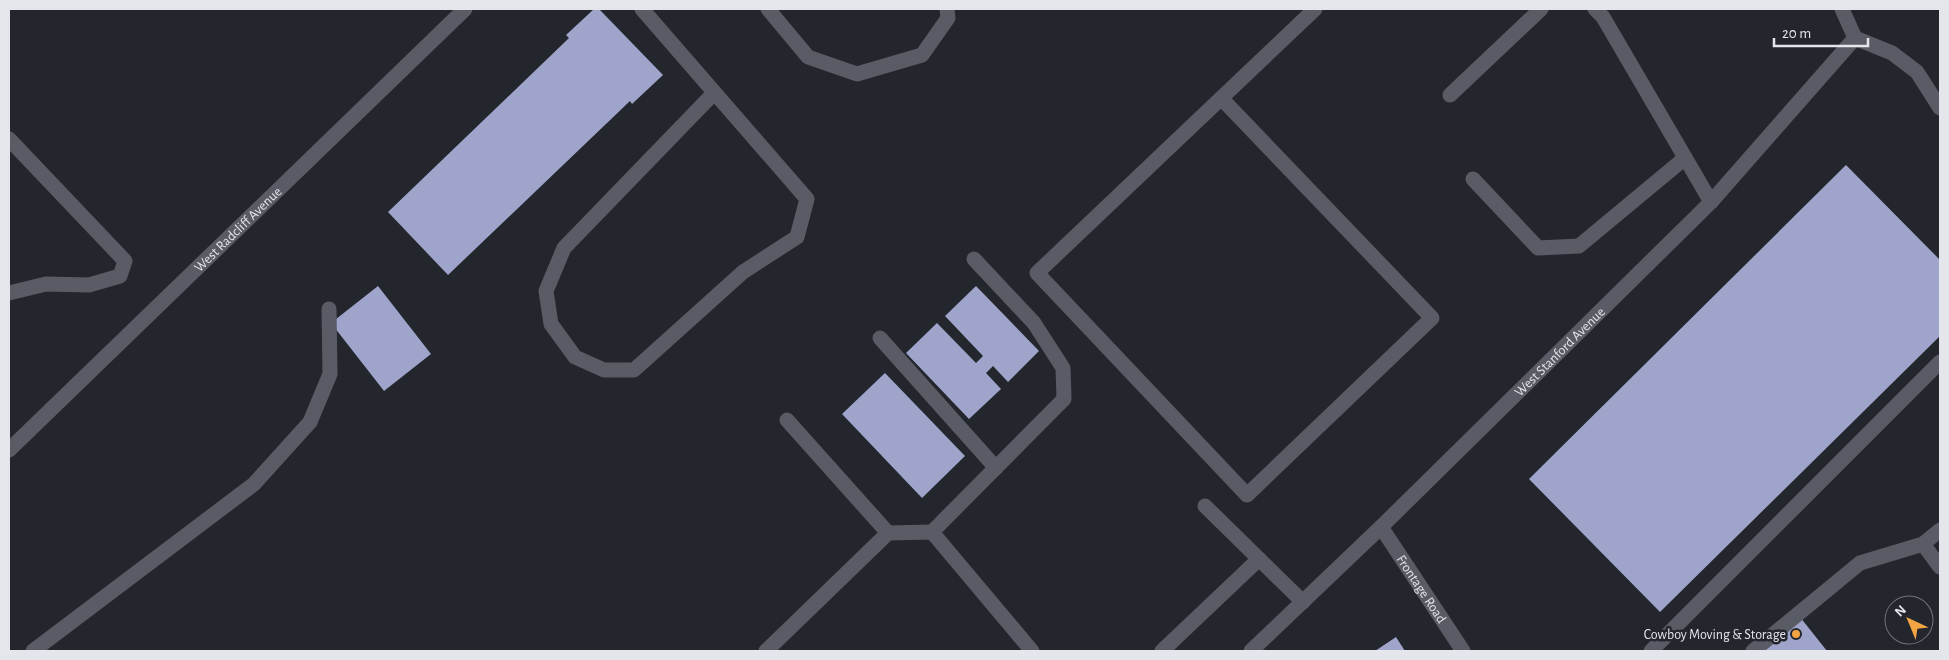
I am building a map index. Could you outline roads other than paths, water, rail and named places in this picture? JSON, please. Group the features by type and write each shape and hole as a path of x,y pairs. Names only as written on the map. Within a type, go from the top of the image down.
{"street":[{"name":"West Radcliff Avenue","path":"9,450 465,9"},
{"path":"642,9 807,199 797,237 743,272 634,370 604,370 575,357 551,324 546,291 564,248 714,92"},
{"path":"768,9 808,58 857,74 922,55 948,18 947,9"},
{"path":"1221,98 1432,318 1247,495 1037,273 1221,98 1315,9"},
{"path":"1450,95 1541,9"},
{"path":"1595,9 1603,17 1711,202"},
{"path":"1842,9 1855,38 1892,52 1918,72 1940,108"},
{"name":"West Stanford Avenue","path":"1253,651 1711,202 1855,38"},
{"path":"9,139 125,261 120,276 89,285 46,284 9,293"},
{"path":"1473,179 1538,248 1579,246 1685,158"},
{"path":"766,651 888,533 932,532 1064,399 1063,368 1034,323 974,259"},
{"path":"33,651 254,484 310,422 330,374 328,310"},
{"path":"880,338 996,468"},
{"path":"1651,651 1940,362"},
{"path":"787,420 888,533"},
{"path":"1205,506 1303,602"},
{"name":"Frontage Road","path":"1381,527 1463,651"},
{"path":"1753,651 1860,563 1923,544 1940,530"},
{"path":"932,532 1032,651"},
{"path":"1923,544 1940,567"},
{"path":"1162,651 1259,560"}],"place":[{"name":"Cowboy Moving & Storage","path":"1796,634"}]}
